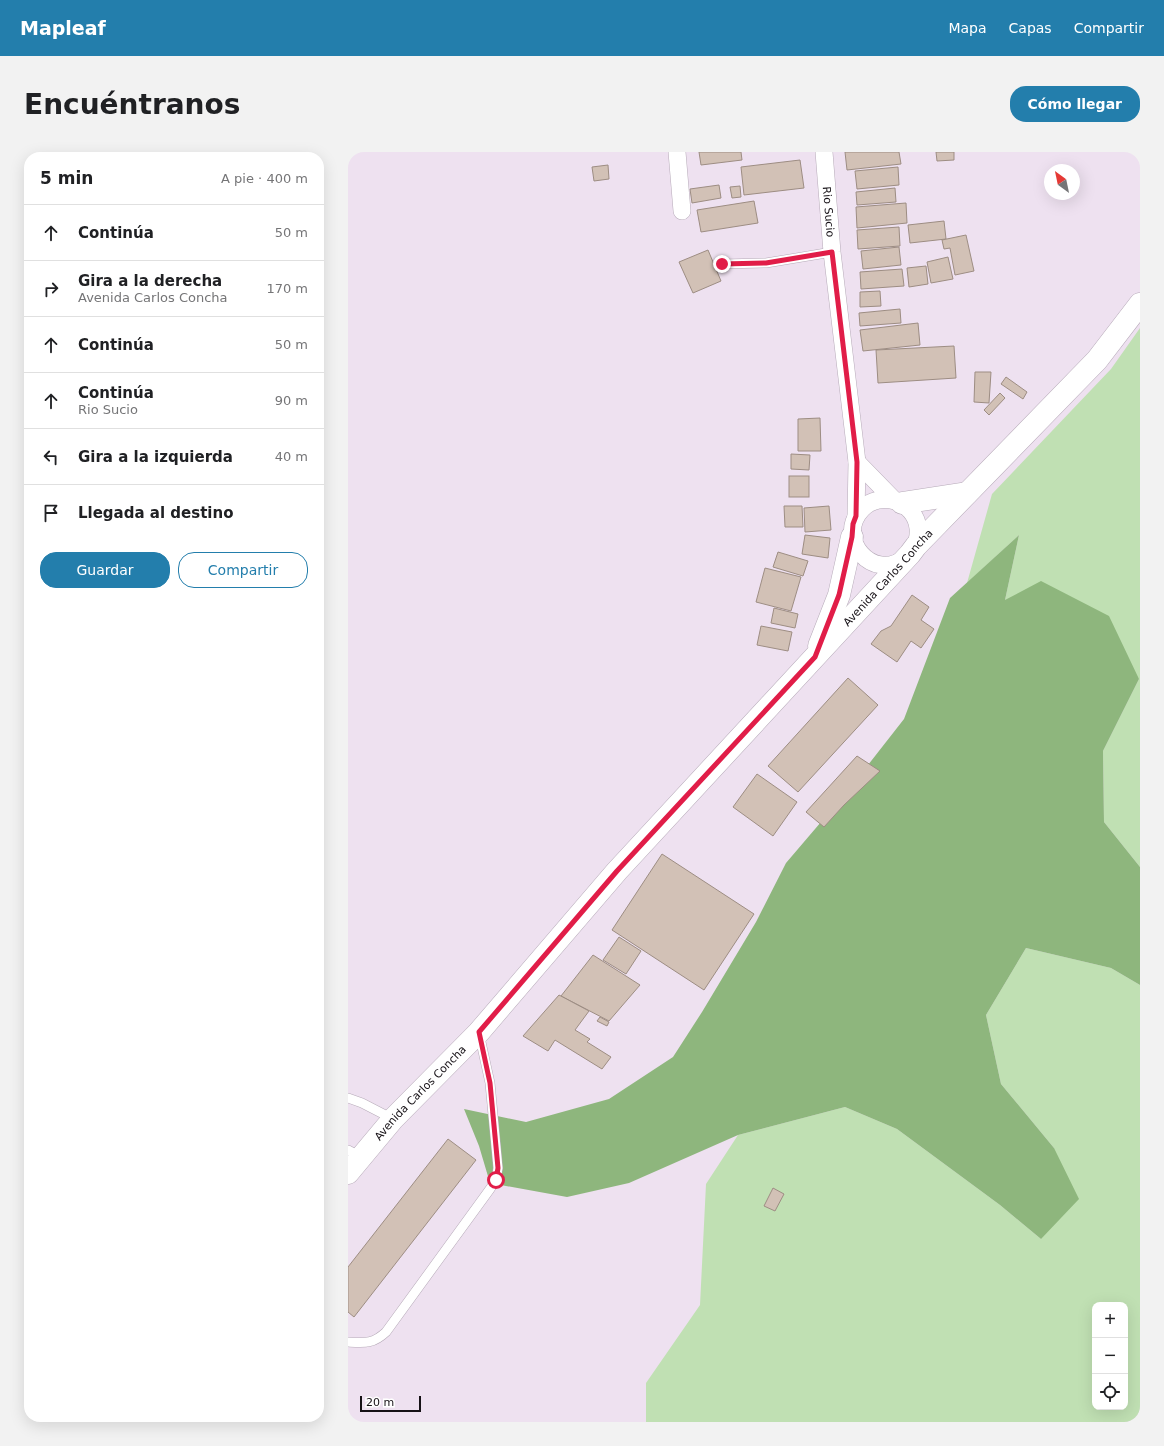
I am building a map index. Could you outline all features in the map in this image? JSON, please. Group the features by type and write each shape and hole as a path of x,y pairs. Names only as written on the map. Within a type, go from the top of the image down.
{"street":[{"path":"677,152 682,211"},
{"name":"Rio Sucio","path":"824,152 832,252 857,462 854,526"},
{"name":"Avenida Carlos Concha","path":"352,1160 479,1032 617,871 913,550 1097,360 1140,304"},
{"path":"854,526 856,549 864,558 876,564 888,565 900,562 913,550 918,537 917,522 910,509 898,502 857,462"},
{"path":"815,657 839,595 854,526 862,509 876,500 885,499 898,502 967,493"}],"lane":[{"path":"722,264 766,263 832,252"},
{"path":"348,1342 369,1343 379,1339 386,1332 496,1180 498,1168 490,1083 479,1032"},
{"path":"348,1098 362,1103 393,1119"}],"green space":[{"path":"1140,328 1140,867 1104,822 1103,751 1139,679 1005,600 1019,535 967,583 992,494 1111,369"},
{"path":"1019,535 1005,600 1041,581 1109,616 1139,679 1103,751 1104,822 1140,867 1140,985 1111,968 1026,948 986,1015 1001,1084 1054,1148 1079,1199 1041,1239 1000,1205 897,1129 845,1107 738,1135 629,1183 567,1197 490,1183 479,1146 464,1109 526,1122 609,1099 673,1057 756,922 786,863 850,788 904,719 950,598"},
{"path":"1026,948 1111,968 1140,985 1140,1422 646,1422 646,1383 700,1305 706,1184 738,1135 845,1107 897,1129 1000,1205 1041,1239 1054,1148 1001,1084 986,1015"}],"building":[{"path":"699,152 741,152 742,160 701,165"},
{"path":"845,152 899,152 901,164 847,170"},
{"path":"936,152 954,152 954,160 937,161"},
{"path":"800,160 804,188 744,195 741,167"},
{"path":"608,165 609,179 594,181 592,167"},
{"path":"898,167 899,185 857,189 855,171"},
{"path":"719,185 721,198 692,203 690,189"},
{"path":"740,186 741,197 732,198 730,187"},
{"path":"895,188 896,202 857,205 856,192"},
{"path":"754,201 758,223 701,232 697,210"},
{"path":"906,203 907,223 857,228 856,207"},
{"path":"944,221 946,239 910,243 908,225"},
{"path":"899,227 900,246 858,249 857,230"},
{"path":"966,235 974,271 955,275 950,248 944,249 942,240"},
{"path":"899,247 901,265 863,269 861,251"},
{"path":"708,250 721,281 693,293 679,262"},
{"path":"948,257 953,279 931,283 927,262"},
{"path":"926,266 928,284 909,287 907,268"},
{"path":"902,269 904,286 861,289 860,272"},
{"path":"880,291 881,306 860,307 860,292"},
{"path":"900,309 901,323 860,326 859,313"},
{"path":"918,323 920,345 863,351 860,330"},
{"path":"954,346 956,378 878,383 876,350"},
{"path":"975,372 991,372 989,403 974,402"},
{"path":"1006,377 1027,392 1023,399 1001,384"},
{"path":"1000,393 1005,398 989,415 984,410"},
{"path":"820,418 821,451 798,451 798,419"},
{"path":"791,454 810,455 809,470 791,469"},
{"path":"789,476 809,476 809,497 789,497"},
{"path":"784,506 802,506 803,527 785,527"},
{"path":"829,506 831,530 805,532 804,508"},
{"path":"805,535 830,538 828,558 802,554"},
{"path":"778,552 808,561 803,576 773,567"},
{"path":"765,568 801,577 791,611 756,602"},
{"path":"912,595 929,607 921,620 934,629 921,648 911,641 897,662 871,644 881,631 891,626"},
{"path":"774,608 798,614 795,628 771,623"},
{"path":"761,626 792,632 788,651 757,645"},
{"path":"848,678 878,705 798,792 768,766"},
{"path":"857,756 880,771 844,805 824,827 806,812"},
{"path":"757,774 797,802 773,836 733,807"},
{"path":"662,854 754,914 704,990 612,930"},
{"path":"619,937 641,951 626,974 603,960"},
{"path":"593,955 640,985 609,1021 561,996"},
{"path":"559,995 589,1011 575,1030 590,1039 587,1042 611,1057 602,1069 555,1040 548,1051 523,1036"},
{"path":"600,1017 609,1022 607,1026 597,1021"},
{"path":"448,1139 476,1160 354,1317 348,1312 348,1267"},
{"path":"773,1188 784,1194 775,1211 764,1206"}],"route":[{"path":"496,1180 498,1168 490,1083 479,1032 617,871 815,657 839,595 852,537 853,524 856,516 857,462 832,252 766,263 722,264"}]}
